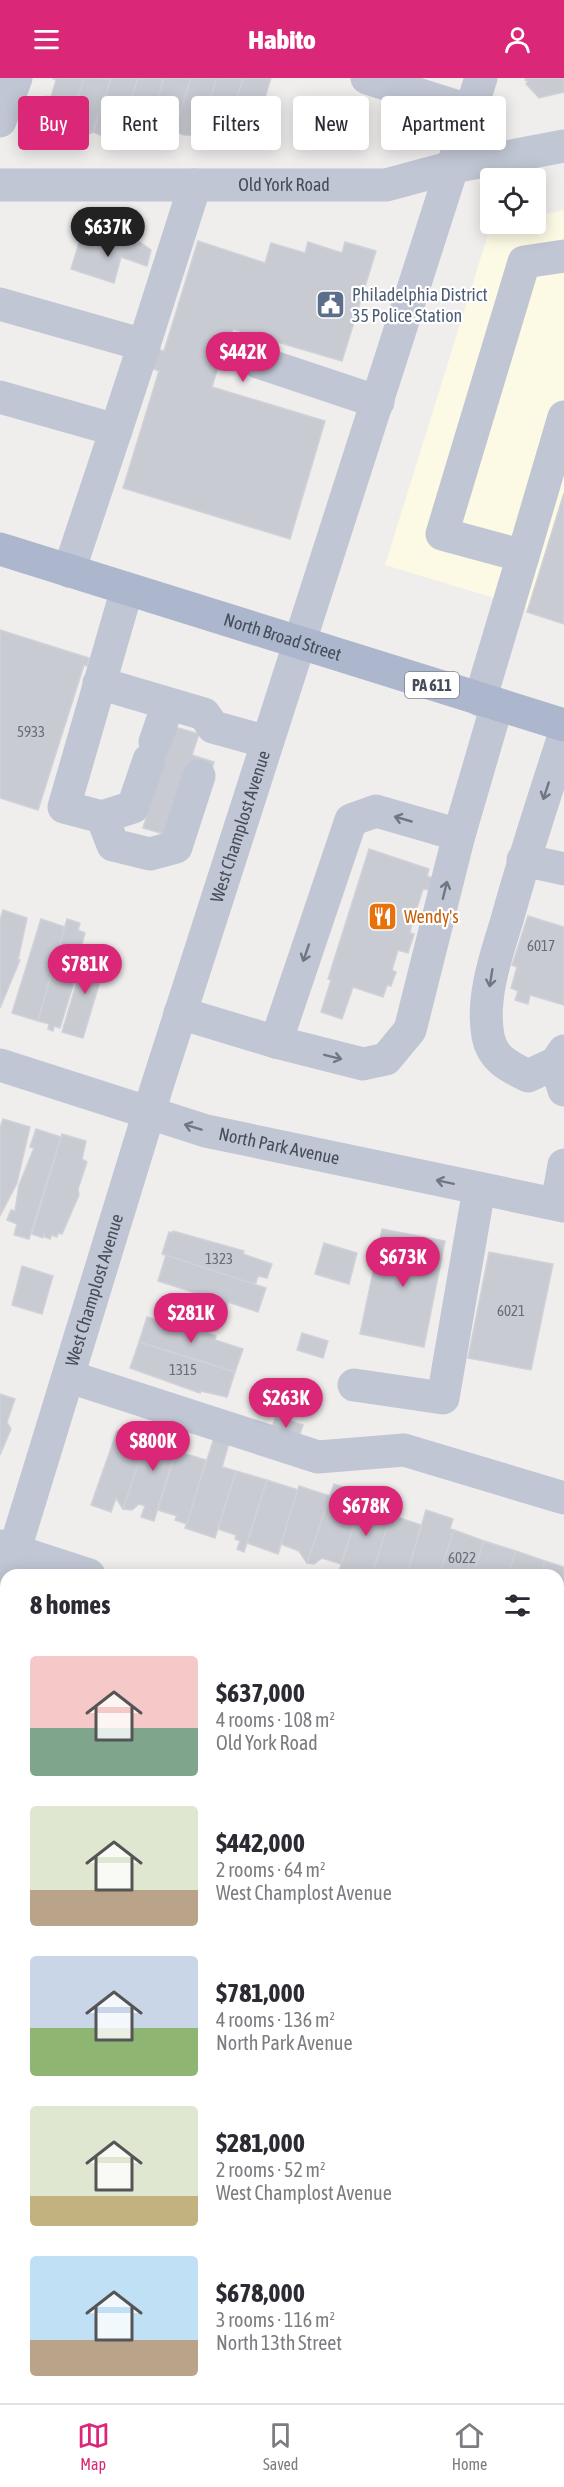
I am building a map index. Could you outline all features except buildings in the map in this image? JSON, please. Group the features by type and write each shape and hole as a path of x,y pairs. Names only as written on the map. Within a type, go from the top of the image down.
{"main road":[{"name":"North Broad Street","path":"0,549 564,725"}],"street":[{"path":"0,121 16,78"},
{"path":"367,78 424,96"},
{"name":"West Champlost Avenue","path":"476,96 481,78"},
{"name":"Old York Road","path":"0,185 386,185 453,166 564,146"},
{"name":"West Champlost Avenue","path":"7,1562 70,1377 148,1113 458,150"},
{"path":"69,571 195,185"},
{"path":"524,556 442,534 524,262 564,256"},
{"path":"0,304 144,345"},
{"path":"258,362 378,402"},
{"path":"0,397 116,430"},
{"path":"180,1014 363,1064 386,1059 410,1030 459,835 524,556 564,417"},
{"path":"127,589 64,807 102,817 133,807 168,704"},
{"path":"99,683 204,714 213,727 267,742"},
{"path":"102,817 113,845 150,854 176,847 213,727"},
{"path":"561,1068 528,1076 501,1062 488,1038 491,974 523,860 564,736"},
{"path":"276,1042 351,820 376,811 459,835"},
{"path":"523,860 564,869"},
{"name":"North Park Avenue","path":"0,1065 206,1131 561,1205"},
{"path":"561,1205 564,1165"},
{"path":"354,1384 443,1398 479,1189"},
{"path":"70,1377 318,1457 404,1450 564,1498"},
{"path":"7,1562 51,1569"}],"shaded area":[{"path":"564,210 564,619 385,565 488,234 546,234 546,214"}],"place":[{"name":"Philadelphia District 35 Police Station","path":"331,305"},
{"name":"Wendy's","path":"383,917"}]}
